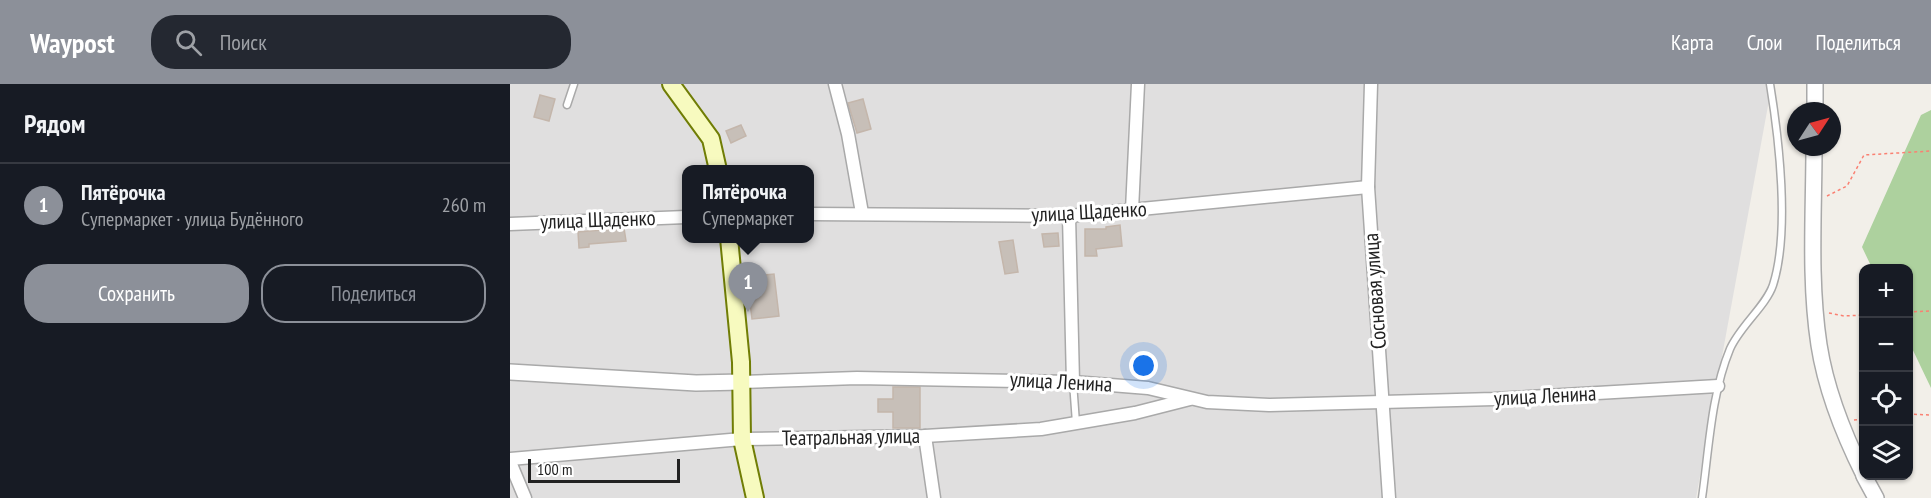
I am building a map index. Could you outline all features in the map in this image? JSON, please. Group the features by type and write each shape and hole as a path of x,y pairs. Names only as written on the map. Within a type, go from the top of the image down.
{"main road":[{"path":"671,84 711,139 717,165"},
{"path":"729,243 742,382 742,439 755,498"}],"street":[{"path":"835,84 848,134 862,213"},
{"path":"1132,210 1138,84"},
{"name":"Сосновая улица","path":"1371,84 1368,187 1389,498"},
{"path":"1815,84 1815,102"},
{"path":"1814,156 1815,310 1828,382 1852,452 1859,465"},
{"name":"улица Щаденко","path":"814,214 1069,216 1368,187"},
{"path":"1069,216 1073,382"},
{"name":"улица Щаденко","path":"510,224 682,217"},
{"name":"улица Ленина","path":"510,372 696,383 856,378 1073,382 1148,387 1190,399 1229,405 1382,402 1718,386"},
{"name":"Театральная улица","path":"510,461 742,439 925,436 1041,429 1135,413 1190,399"},
{"path":"925,436 934,498"},
{"path":"510,461 525,498"},
{"path":"1867,480 1876,498"}],"lane":[{"path":"567,105 574,84"},
{"path":"1702,498 1718,386 1731,349 1747,321 1773,286 1783,222 1777,122 1770,84"},
{"path":"1073,382 1076,423"}],"path":[{"path":"1813,203 1847,186 1864,155 1931,151"},
{"path":"1815,310 1844,316 1859,315"},
{"path":"1913,312 1931,311"},
{"path":"1913,414 1931,415"}],"shaded area":[{"path":"510,84 1772,84 1696,498 510,498"}],"green space":[{"path":"1931,110 1931,388 1913,350 1913,264 1870,264 1862,247 1921,115"}],"building":[{"path":"540,95 555,99 549,121 534,117"},
{"path":"863,99 871,129 857,133 848,103"},
{"path":"741,125 746,136 731,143 726,131"},
{"path":"1120,225 1122,246 1096,249 1097,256 1085,256 1085,229 1106,229 1106,227"},
{"path":"624,228 626,241 589,244 589,247 579,248 578,232"},
{"path":"1058,233 1059,246 1044,247 1042,234"},
{"path":"1013,240 1018,272 1005,274 999,242"},
{"path":"774,274 779,316 752,319 747,277"},
{"path":"893,387 920,387 920,428 893,428 893,412 878,412 878,399 893,399"}],"place":[{"name":"Пятёрочка","path":"748,312"}]}
